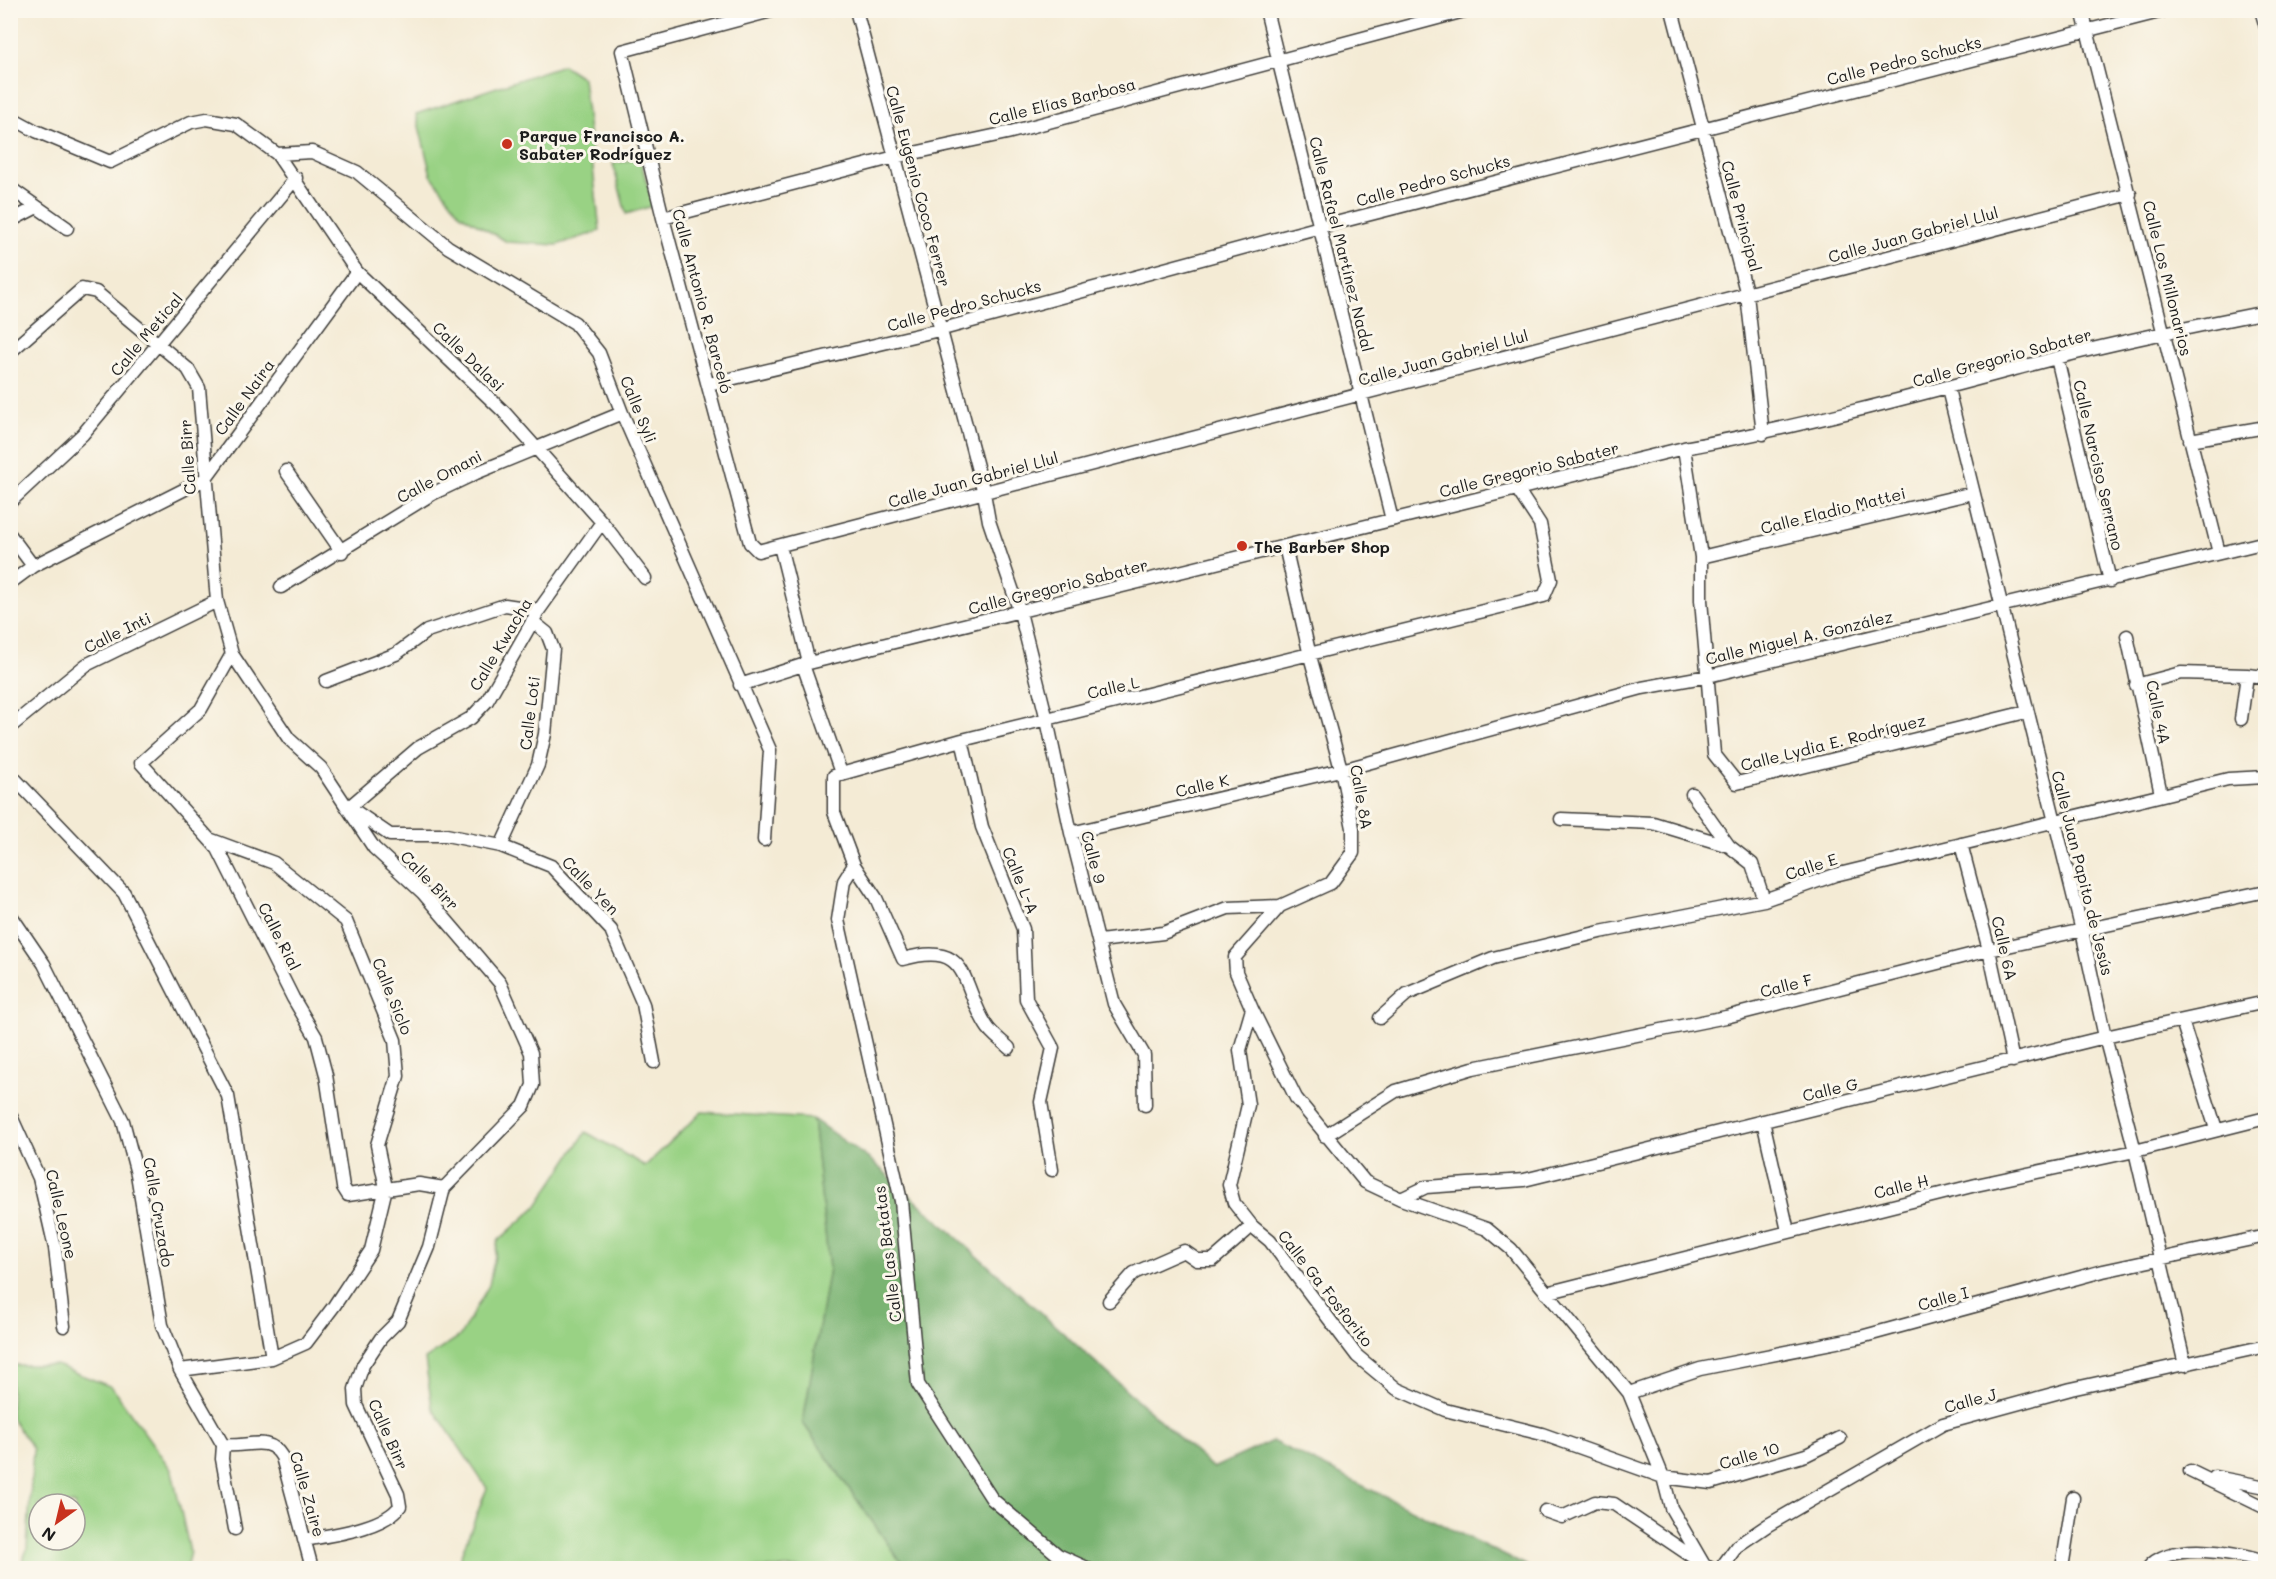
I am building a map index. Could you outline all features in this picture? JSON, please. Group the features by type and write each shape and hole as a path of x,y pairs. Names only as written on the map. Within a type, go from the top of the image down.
{"street":[{"name":"Calle Antonio R. Barceló","path":"764,550 758,551 750,543 663,218 622,51 775,10"},
{"name":"Calle Eugenio Coco Ferrer","path":"856,10 984,493 989,521 1020,612"},
{"name":"Calle Rafael Martínez Nadal","path":"1266,10 1363,395 1392,520"},
{"name":"Calle Elías Barbosa","path":"663,218 894,157 1007,133 1468,10"},
{"name":"Calle Principal","path":"1672,10 1701,128 1747,295 1763,434"},
{"name":"Calle Los Millonarios","path":"2082,10 2219,553"},
{"name":"Calle Pedro Schucks","path":"709,384 939,330 1320,226 2167,10"},
{"path":"2261,10 2265,27"},
{"name":"Calle Dalasi","path":"10,117 36,131 110,162 191,122 207,118 236,124 278,154 357,272 504,412 602,522 645,579"},
{"name":"Calle Syli","path":"278,154 312,152 357,172 448,247 575,323 599,353 622,413 770,750 764,840"},
{"name":"Calle Metical","path":"10,502 82,434 159,345 296,178"},
{"path":"10,188 67,228"},
{"name":"Calle Juan Gabriel Llul","path":"764,550 2130,194"},
{"path":"10,221 37,207"},
{"name":"Calle Naira","path":"10,583 33,566 205,479 357,272"},
{"name":"Calle Birr","path":"10,352 82,289 96,292 188,369 199,387 217,601 232,654 289,740 321,768 349,807 374,848 423,893 500,983 531,1053 533,1085 524,1106 444,1188 429,1246 398,1321 381,1338 363,1365 355,1389 356,1405 399,1494 400,1506 394,1514 356,1530 303,1540"},
{"name":"Calle Gregorio Sabater","path":"740,685 806,664 1684,448 1763,434 1947,389 2056,358 2265,312"},
{"name":"Calle Narciso Serrano","path":"2056,358 2110,580"},
{"name":"Calle Juan Papito de Jesús","path":"1947,389 2082,931 2105,1037 2136,1151 2185,1365"},
{"name":"Calle Omani","path":"281,587 342,552 432,494 534,448 622,413"},
{"path":"2190,440 2265,427"},
{"name":"Calle Lydia E. Rodríguez","path":"1684,448 1701,557 1701,600 1714,754 1737,783 2026,712"},
{"path":"286,471 342,552"},
{"name":"Calle L","path":"841,772 1544,596 1551,580 1540,524 1517,489"},
{"name":"Calle Eladio Mattei","path":"1701,557 1972,493"},
{"name":"Calle Kwacha","path":"349,807 418,748 471,718 487,701 539,610 602,522"},
{"path":"10,535 33,566"},
{"name":"Calle Miguel A. González","path":"1341,769 1642,687 1708,676 2265,542"},
{"path":"780,546 806,664 841,772 834,776 834,812 854,866 876,898 903,959 928,952 944,956 962,969 987,1026 1010,1048"},
{"name":"Calle 8A","path":"1100,941 1163,933 1228,908 1280,906 1331,883 1353,853 1353,828 1341,769 1310,656 1285,546"},
{"name":"Calle Inti","path":"10,727 86,665 217,601"},
{"path":"326,681 396,654 427,631 505,605 539,610"},
{"name":"Calle 9","path":"1020,612 1047,720 1071,833 1114,1004 1144,1055 1145,1105"},
{"name":"Calle Loti","path":"501,846 538,765 545,734 553,649 547,633 532,621"},
{"name":"Calle 4A","path":"2127,636 2161,794"},
{"name":"Calle Rial","path":"232,654 201,709 141,763 218,849 293,999 316,1037 326,1075 343,1187 348,1195 419,1184 444,1188"},
{"path":"2136,685 2181,673 2265,677"},
{"path":"2241,719 2247,675"},
{"name":"Calle L-A","path":"962,740 982,827 1023,929 1026,999 1053,1048 1041,1102 1053,1170"},
{"name":"Calle K","path":"1071,833 1341,769"},
{"path":"10,774 124,893 228,1096 272,1358"},
{"name":"Calle E","path":"1380,1018 1407,994 1493,958 1600,932 1764,900 1835,875 2161,794 2230,778 2265,777"},
{"path":"1692,794 1729,846 1752,864 1764,900"},
{"name":"Calle Yen","path":"349,807 390,835 446,835 501,846 551,866 611,930 643,1004 654,1062"},
{"path":"1561,819 1653,823 1729,846"},
{"name":"Calle Siclo","path":"180,1370 272,1358 306,1343 371,1250 386,1188 377,1145 399,1076 395,1040 346,921 274,863 209,838"},
{"name":"Calle 6A","path":"1961,844 1989,950 2013,1061"},
{"name":"Calle Las Batatas","path":"854,866 844,881 838,920 901,1201 918,1384 992,1499 1058,1555 1087,1569"},
{"name":"Calle F","path":"1325,1136 1396,1091 1473,1068 1726,1017 1989,950 2265,891"},
{"path":"1280,906 1235,957 1236,972 1296,1098 1365,1182 1401,1199 1487,1229 1511,1248 1629,1393 1663,1477 1671,1508 1707,1567"},
{"name":"Calle Cruzado","path":"10,914 44,964 123,1121 137,1173 162,1325 180,1370 223,1445 222,1459 235,1528"},
{"name":"Calle G","path":"1401,1199 1426,1188 1524,1180 2105,1037 2265,1002"},
{"name":"Calle Ga Fosforito","path":"1252,1009 1240,1050 1248,1105 1229,1185 1234,1203 1252,1226 1270,1241 1356,1356 1397,1389 1445,1410 1542,1434 1663,1477"},
{"path":"2182,1021 2216,1129"},
{"name":"Calle Leone","path":"10,1114 39,1178 55,1248 64,1326"},
{"name":"Calle H","path":"1546,1293 1976,1185 2136,1151 2265,1118"},
{"path":"1763,1121 1788,1231"},
{"path":"1109,1301 1134,1274 1184,1251 1197,1260 1213,1260 1252,1226"},
{"name":"Calle I","path":"1629,1393 1700,1369 1857,1338 2103,1270 2265,1236"},
{"name":"Calle J","path":"1721,1569 1737,1546 1768,1525 1942,1424 2072,1389 2265,1346"},
{"name":"Calle 10","path":"1663,1477 1711,1483 1806,1455 1840,1438"},
{"name":"Calle Zaire","path":"223,1445 237,1447 269,1443 277,1447 282,1457 312,1569"},
{"path":"2265,1487 2236,1483 2190,1471 2265,1508"},
{"path":"2062,1569 2073,1498"},
{"path":"1545,1511 1562,1517 1595,1502 1614,1504 1707,1567"},
{"path":"2148,1569 2154,1562 2194,1549 2265,1562"}],"green space":[{"name":"Parque Francisco A. Sabater Rodríguez","path":"563,65 583,78 600,231 557,245 507,242 460,214 431,175 416,114"},
{"path":"640,158 653,206 626,214 613,164"},
{"path":"702,1112 813,1119 829,1268 803,1423 905,1568 456,1568 487,1488 432,1407 425,1359 460,1336 489,1285 498,1241 536,1207 586,1132 645,1166"},
{"path":"813,1119 872,1161 1213,1468 1272,1441 1530,1568 905,1568 803,1423 829,1268"},
{"path":"11,1365 56,1365 112,1387 172,1471 190,1552 186,1568 20,1568 27,1549 27,1552 87,1552 87,1492 30,1492 33,1449 11,1418"}],"place":[{"name":"Parque Francisco A. Sabater Rodríguez","path":"507,144"},
{"name":"The Barber Shop","path":"1242,546"}]}
